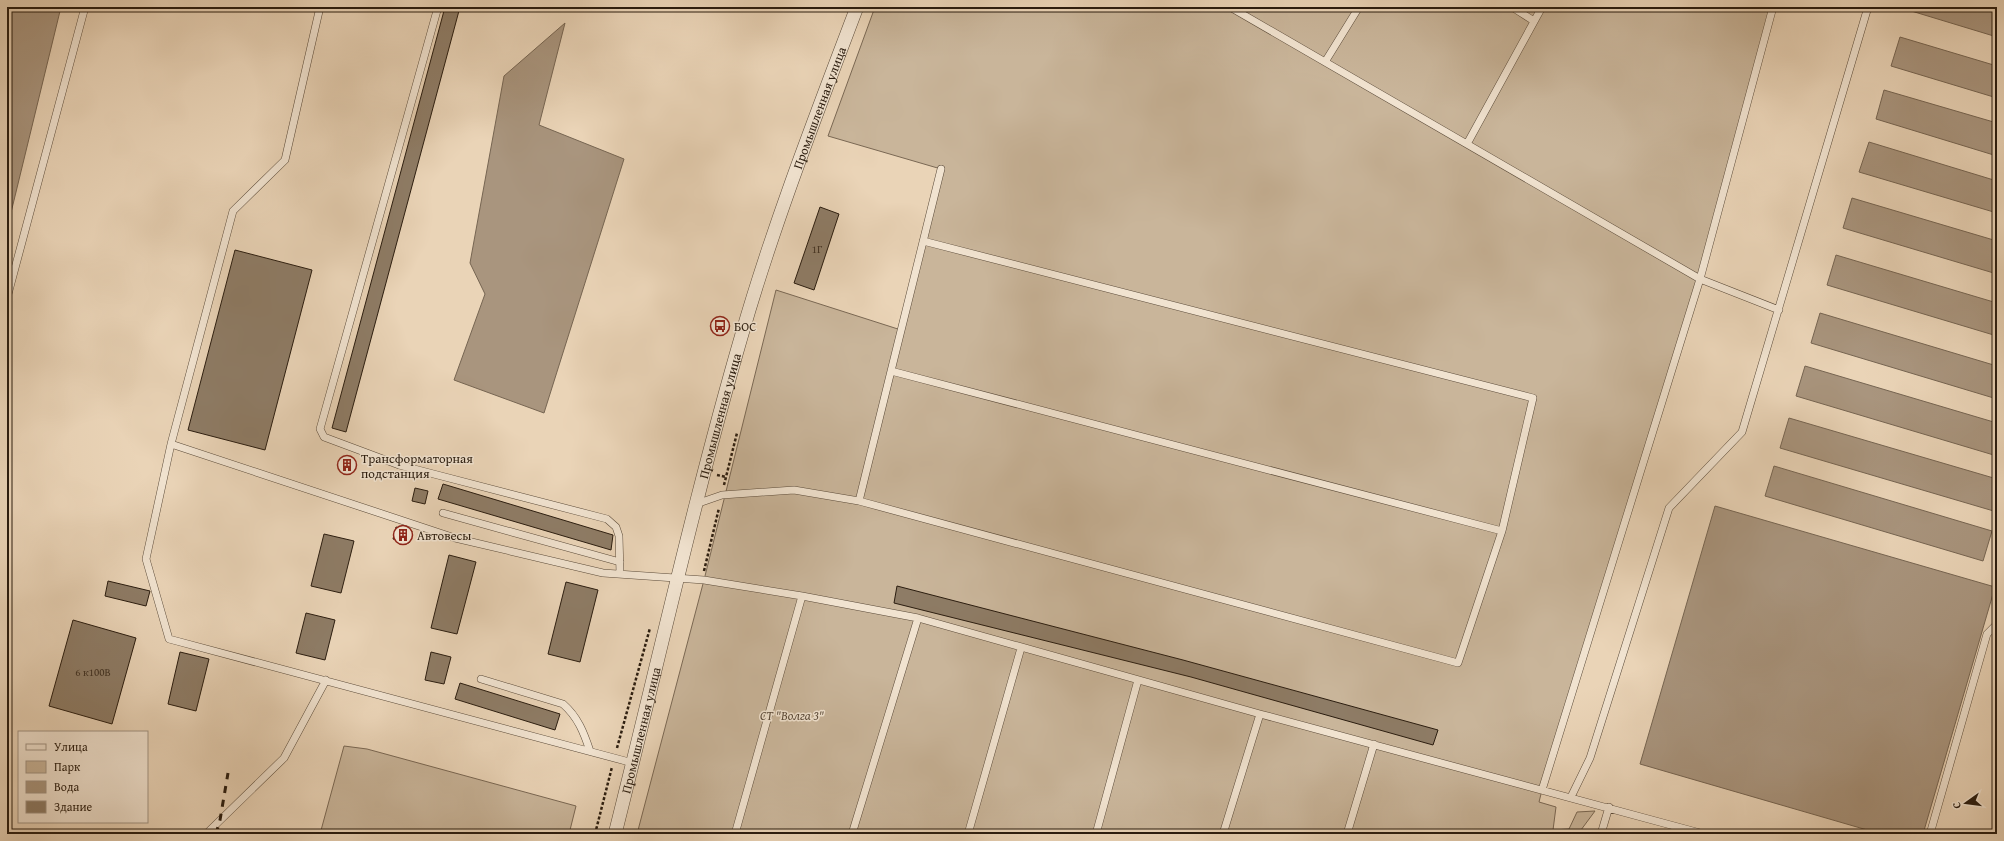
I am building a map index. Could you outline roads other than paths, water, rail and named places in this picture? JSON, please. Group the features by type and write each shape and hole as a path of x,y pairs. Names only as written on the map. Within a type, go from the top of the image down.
{"street":[{"name":"Промышленная улица","path":"615,834 696,504 742,333 778,222 857,7"}],"lane":[{"path":"7,298 85,7"},
{"path":"320,7 285,160 233,211 171,444 146,559 169,639 633,763"},
{"path":"438,7 320,429 324,437 399,465 607,519 616,527 619,536 620,574"},
{"path":"1230,7 1700,279 1779,310"},
{"path":"1325,62 1359,7"},
{"path":"1512,7 1534,21"},
{"path":"1467,144 1542,7"},
{"path":"1542,790 1700,279 1773,7"},
{"path":"1571,797 1590,758 1669,508 1742,432 1868,7"},
{"path":"859,501 941,169"},
{"path":"696,504 722,495 794,490 859,501 1458,663 1502,530 1533,398 923,241"},
{"path":"891,371 1502,530"},
{"path":"171,444 455,538 603,573 704,580 802,596 918,618 1260,714 1609,807 1704,834"},
{"path":"443,513 620,562"},
{"path":"735,834 802,596"},
{"path":"852,834 918,618"},
{"path":"1930,834 1987,634 1997,624"},
{"path":"968,834 1021,648"},
{"path":"481,679 563,704 571,711 581,726 590,751"},
{"path":"206,834 284,758 326,680"},
{"path":"1096,834 1138,680"},
{"path":"1223,834 1260,714"},
{"path":"1347,834 1374,744"},
{"path":"1601,834 1609,807"}],"water":[{"path":"7,7 61,7 7,229"},
{"path":"1909,7 1997,7 1997,37 1908,10"},
{"path":"565,23 539,125 624,159 544,413 454,380 485,294 470,263 504,76"},
{"path":"1900,37 1997,66 1997,98 1891,66"},
{"path":"1884,90 1997,123 1997,156 1876,119"},
{"path":"1869,142 1997,181 1997,213 1859,172"},
{"path":"1852,198 1997,241 1997,274 1843,228"},
{"path":"1836,255 1997,303 1997,336 1827,285"},
{"path":"1820,313 1997,366 1997,399 1811,343"},
{"path":"1805,366 1997,423 1997,456 1796,396"},
{"path":"1789,418 1997,479 1997,512 1780,448"},
{"path":"1774,466 1992,531 1983,561 1765,496"},
{"path":"1715,506 1995,587 1923,834 1881,834 1640,764"}],"railway":[{"path":"216,834 220,820 228,773"}],"place":[{"name":"БОС","path":"720,326"},
{"name":"Трансформаторная подстанция","path":"347,465"},
{"name":"Автовесы","path":"403,535"}],"park label":[{"name":"СТ \"Волга 3\"","path":"792,715"}]}
